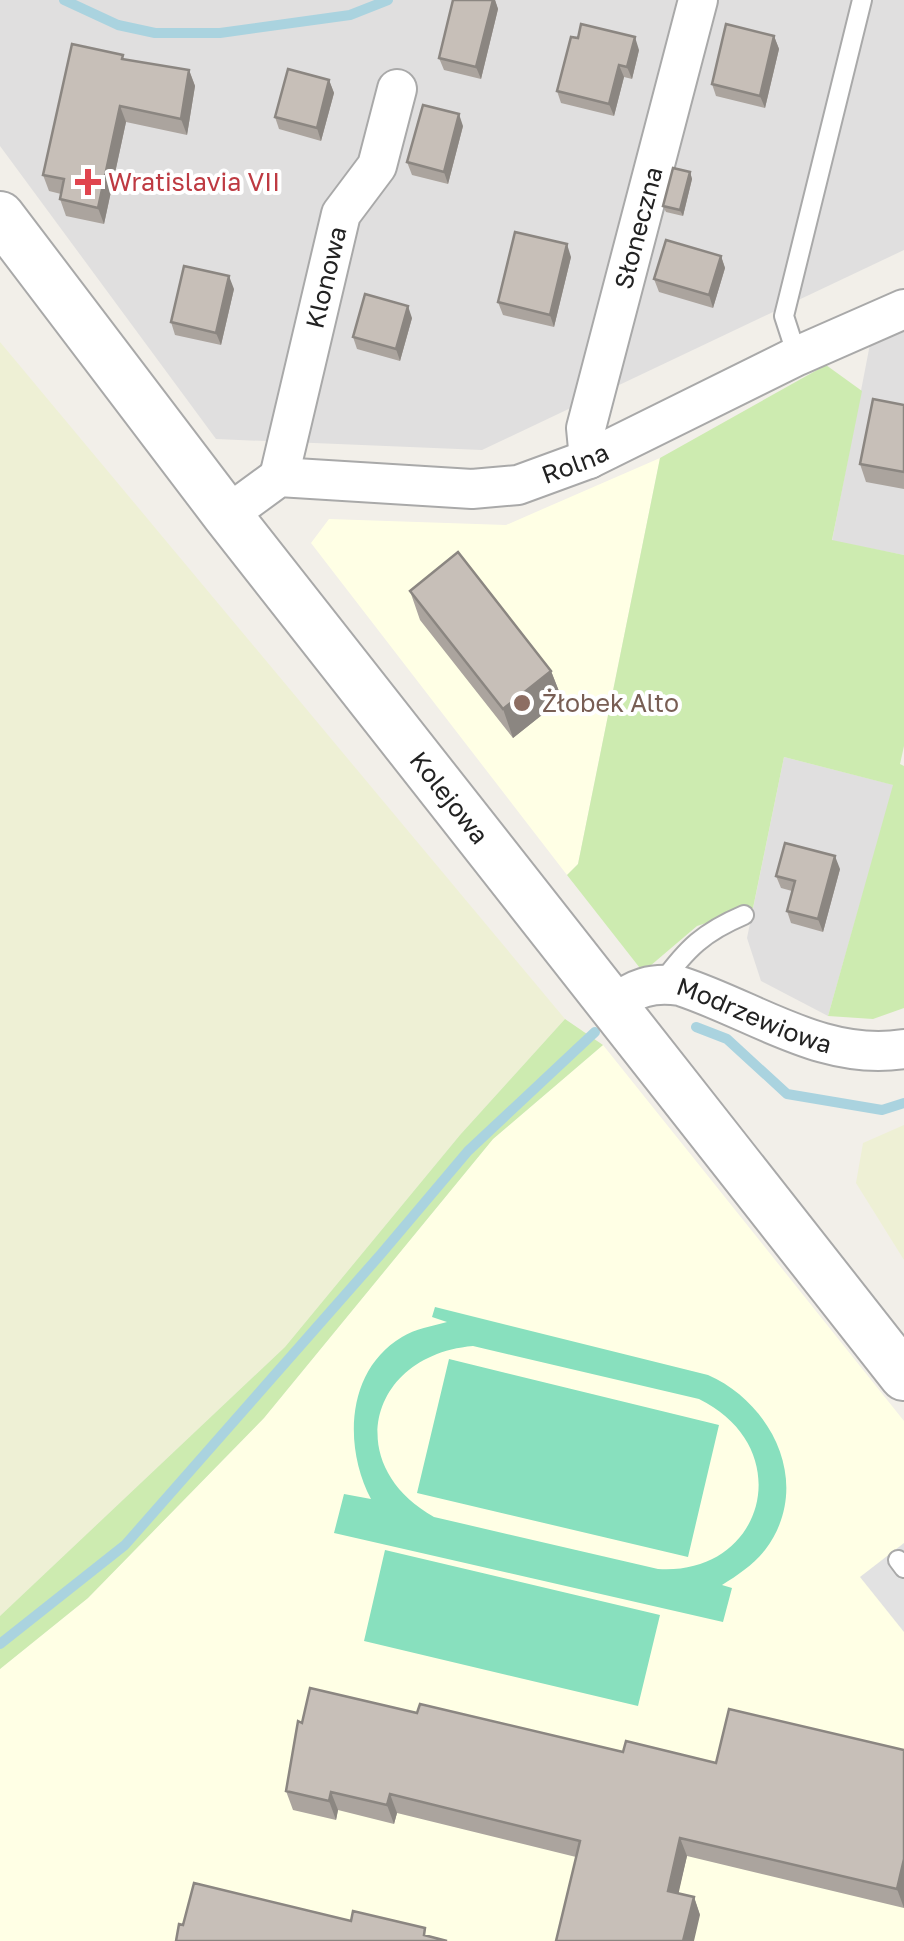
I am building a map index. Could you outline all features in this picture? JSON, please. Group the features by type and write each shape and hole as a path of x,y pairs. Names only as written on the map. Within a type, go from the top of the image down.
{"street":[{"name":"Słoneczna","path":"589,459 586,428 698,0"},
{"name":"Klonowa","path":"279,477 341,214 377,166 397,89"},
{"name":"Kolejowa","path":"0,216 228,515 904,1376"},
{"name":"Rolna","path":"279,477 498,488 589,459 797,356 904,309"},
{"path":"228,515 279,477"},
{"name":"Modrzewiowa","path":"613,1005 634,989 661,984 691,989 838,1049 884,1052 904,1048"}],"lane":[{"path":"797,356 784,316 862,0"},
{"path":"661,984 678,960 711,929 744,915"}],"shaded area":[{"path":"0,0 904,0 904,250 482,450 216,439 0,146"},
{"path":"904,331 904,555 832,541 870,344"},
{"path":"0,342 565,1019 460,1135 285,1347 0,1616"},
{"name":"Żłobek Alto","path":"660,458 578,864 567,875 311,543 329,519 506,525"},
{"path":"784,757 894,785 828,1016 761,981 747,938"},
{"path":"603,1045 904,1421 904,1941 0,1941 0,1669 88,1598 264,1418 493,1139"},
{"path":"904,1125 904,1260 856,1183 863,1143"},
{"path":"904,1543 904,1632 860,1577"}],"green space":[{"path":"826,365 862,391 832,540 904,555 904,746 900,764 904,766 904,1008 873,1019 828,1016 893,785 784,757 753,908 697,926 643,972 567,875 578,864 660,458"},
{"path":"565,1019 603,1045 493,1139 264,1418 88,1598 0,1669 0,1616 285,1347 460,1135"},
{"path":"435,1307 708,1375 752,1406 779,1450 786,1500 779,1526 765,1550 722,1585 732,1588 723,1622 334,1533 344,1494 371,1499 356,1457 354,1434 360,1390 369,1369 383,1352 407,1334 447,1322 432,1317","holes":["473,1346 699,1399 730,1421 750,1447 758,1476 756,1505 744,1531 724,1552 695,1566 658,1569 434,1517 405,1495 386,1470 378,1442 380,1415 390,1390 410,1369 438,1354"]},
{"path":"449,1359 719,1425 688,1557 417,1493"},
{"path":"385,1550 660,1615 638,1706 364,1641"}],"building":[{"path":"453,0 493,0 476,67 439,58"},
{"path":"581,24 635,37 627,67 619,65 609,104 557,91 571,37 578,38"},
{"path":"726,24 774,36 760,96 712,84"},
{"path":"72,44 123,55 122,59 189,70 181,119 120,106 98,208 60,199 64,179 43,175"},
{"path":"288,69 329,80 317,128 275,117"},
{"path":"423,105 459,114 444,172 407,162"},
{"path":"673,168 690,172 680,210 663,206"},
{"path":"515,232 567,244 550,315 498,302"},
{"path":"666,240 721,256 709,295 654,279"},
{"path":"184,266 229,276 216,333 171,322"},
{"path":"365,294 408,306 396,349 353,337"},
{"path":"873,399 904,405 904,472 860,464"},
{"path":"458,552 551,671 503,709 410,591"},
{"path":"785,843 835,856 818,919 787,911 795,881 776,876"},
{"path":"310,1688 417,1713 420,1704 623,1752 626,1741 716,1763 729,1709 904,1750 904,1859 897,1889 680,1838 668,1891 694,1897 683,1941 556,1941 580,1841 390,1794 387,1805 331,1792 329,1801 286,1791 298,1721 302,1723"},
{"path":"194,1883 351,1921 353,1911 425,1928 424,1935 447,1941 176,1941"}],"waterway":[{"path":"64,0 118,25 155,33 220,33 350,15 388,0"},
{"path":"696,1027 727,1039 787,1094 882,1110 904,1103"},
{"path":"0,1644 125,1545 468,1151 595,1032"}],"place":[{"name":"Wratislavia VII","path":"88,182"},
{"name":"Żłobek Alto","path":"522,703"}]}
